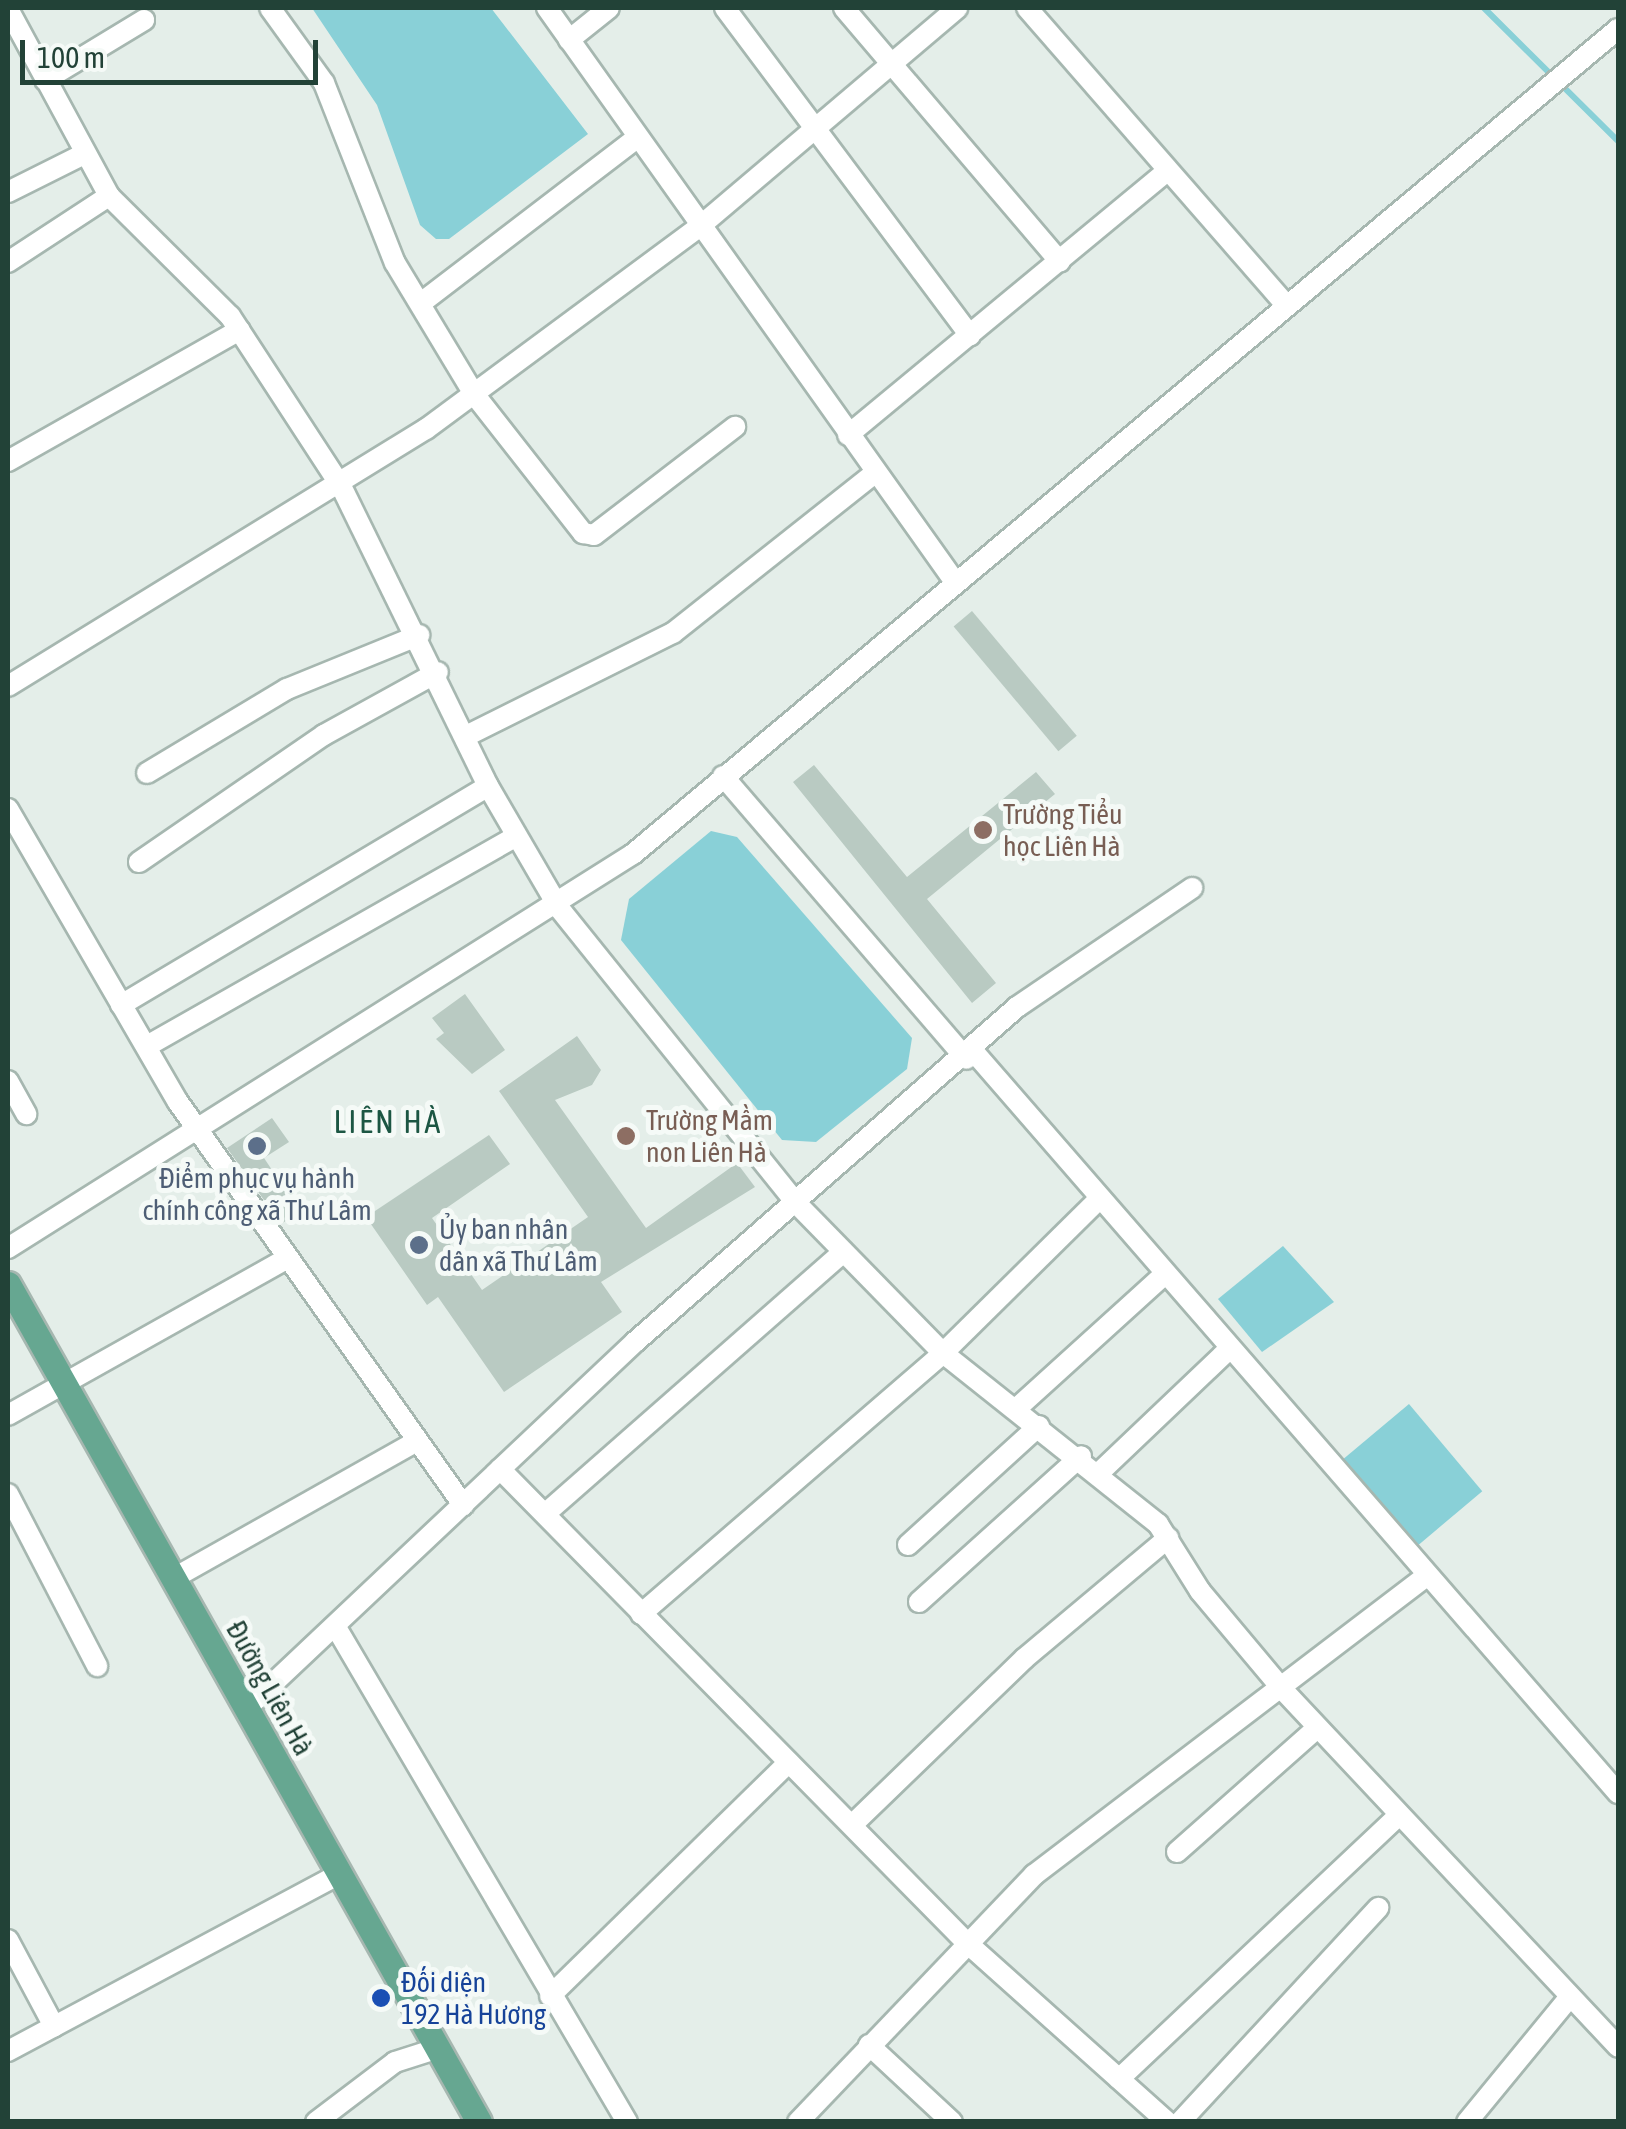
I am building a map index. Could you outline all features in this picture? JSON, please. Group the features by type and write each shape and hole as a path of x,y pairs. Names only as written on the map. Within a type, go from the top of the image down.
{"main road":[{"name":"Đường Liên Hà","path":"8,1284 479,2122"}],"street":[{"path":"270,8 324,83 394,263 474,394 588,536 736,428"},
{"path":"547,8 698,228 953,579"},
{"path":"569,40 609,8"},
{"path":"724,8 970,336"},
{"path":"844,8 1060,262"},
{"path":"8,686 342,488 474,394 698,228 956,8"},
{"path":"1027,8 1286,305"},
{"path":"8,9 109,196 240,330 342,488 470,734 488,786 559,908 796,1204 943,1353 1100,1472 1168,1538 1284,1691 1397,1816 1618,2047"},
{"path":"46,80 144,20"},
{"path":"8,1248 199,1134 559,908 723,776 953,579 1618,29"},
{"path":"421,303 636,138"},
{"path":"11,192 84,154"},
{"path":"848,435 1168,170"},
{"path":"8,262 109,196"},
{"path":"8,461 240,330"},
{"path":"470,734 673,633 876,473"},
{"path":"147,773 287,688 419,636"},
{"path":"139,862 324,735 438,672"},
{"path":"723,776 1618,1793"},
{"path":"122,1006 488,786"},
{"path":"8,809 199,1134 284,1260 463,1504"},
{"path":"147,1046 517,836"},
{"path":"247,1708 337,1629 500,1469 796,1204 970,1055 1017,1007 1192,888"},
{"path":"8,1082 26,1114"},
{"path":"641,1614 943,1353 1099,1199"},
{"path":"546,1514 844,1252"},
{"path":"8,1415 284,1260"},
{"path":"1016,1410 1165,1274"},
{"path":"1100,1472 1230,1349"},
{"path":"908,1545 1040,1426"},
{"path":"174,1578 417,1441"},
{"path":"920,1602 1080,1456"},
{"path":"500,1469 966,1942 1167,2122"},
{"path":"8,1494 97,1666"},
{"path":"852,1826 1039,1644 1168,1538"},
{"path":"798,2122 966,1942 1095,1824 1284,1691 1425,1577"},
{"path":"337,1629 550,1996 628,2122"},
{"path":"1177,1852 1318,1728"},
{"path":"550,1996 790,1762"},
{"path":"1119,2079 1397,1816"},
{"path":"8,2051 340,1874"},
{"path":"1180,2122 1378,1908"},
{"path":"8,1940 54,2026"},
{"path":"1467,2122 1569,1998"},
{"path":"869,2045 952,2122"},
{"path":"316,2122 396,2062 439,2048"}],"water":[{"path":"312,8 491,8 588,134 449,239 436,239 420,225 377,105"},
{"path":"711,831 737,837 912,1038 907,1069 816,1142 782,1140 621,940 629,899"},
{"path":"1283,1246 1334,1302 1262,1352 1218,1299"},
{"path":"1409,1404 1482,1491 1415,1548 1342,1461"}],"building":[{"path":"972,611 1077,736 1058,751 954,626"},
{"path":"814,765 907,877 1036,772 1055,794 927,899 996,983 972,1003 793,782"},
{"path":"465,994 505,1050 472,1074 436,1039 444,1033 432,1018"},
{"path":"577,1036 601,1070 592,1085 555,1100 646,1228 737,1163 755,1187 601,1282 622,1312 504,1392 438,1297 427,1305 366,1217 489,1135 510,1164 432,1218 482,1290 588,1217 499,1091"},
{"path":"272,1118 289,1142 264,1158 300,1212 281,1224 227,1148"}],"waterway":[{"path":"1484,8 1618,141"}],"place":[{"name":"Trường Tiểu học Liên Hà","path":"983,830"},
{"name":"Trường Mầm non Liên Hà","path":"626,1136"},
{"name":"Điểm phục vụ hành chính công xã Thư Lâm","path":"257,1146"},
{"name":"Ủy ban nhân dân xã Thư Lâm","path":"419,1245"},
{"name":"Đối diện 192 Hà Hương","path":"381,1998"}],"district":[{"name":"LIÊN HÀ","path":"388,1122"}]}
